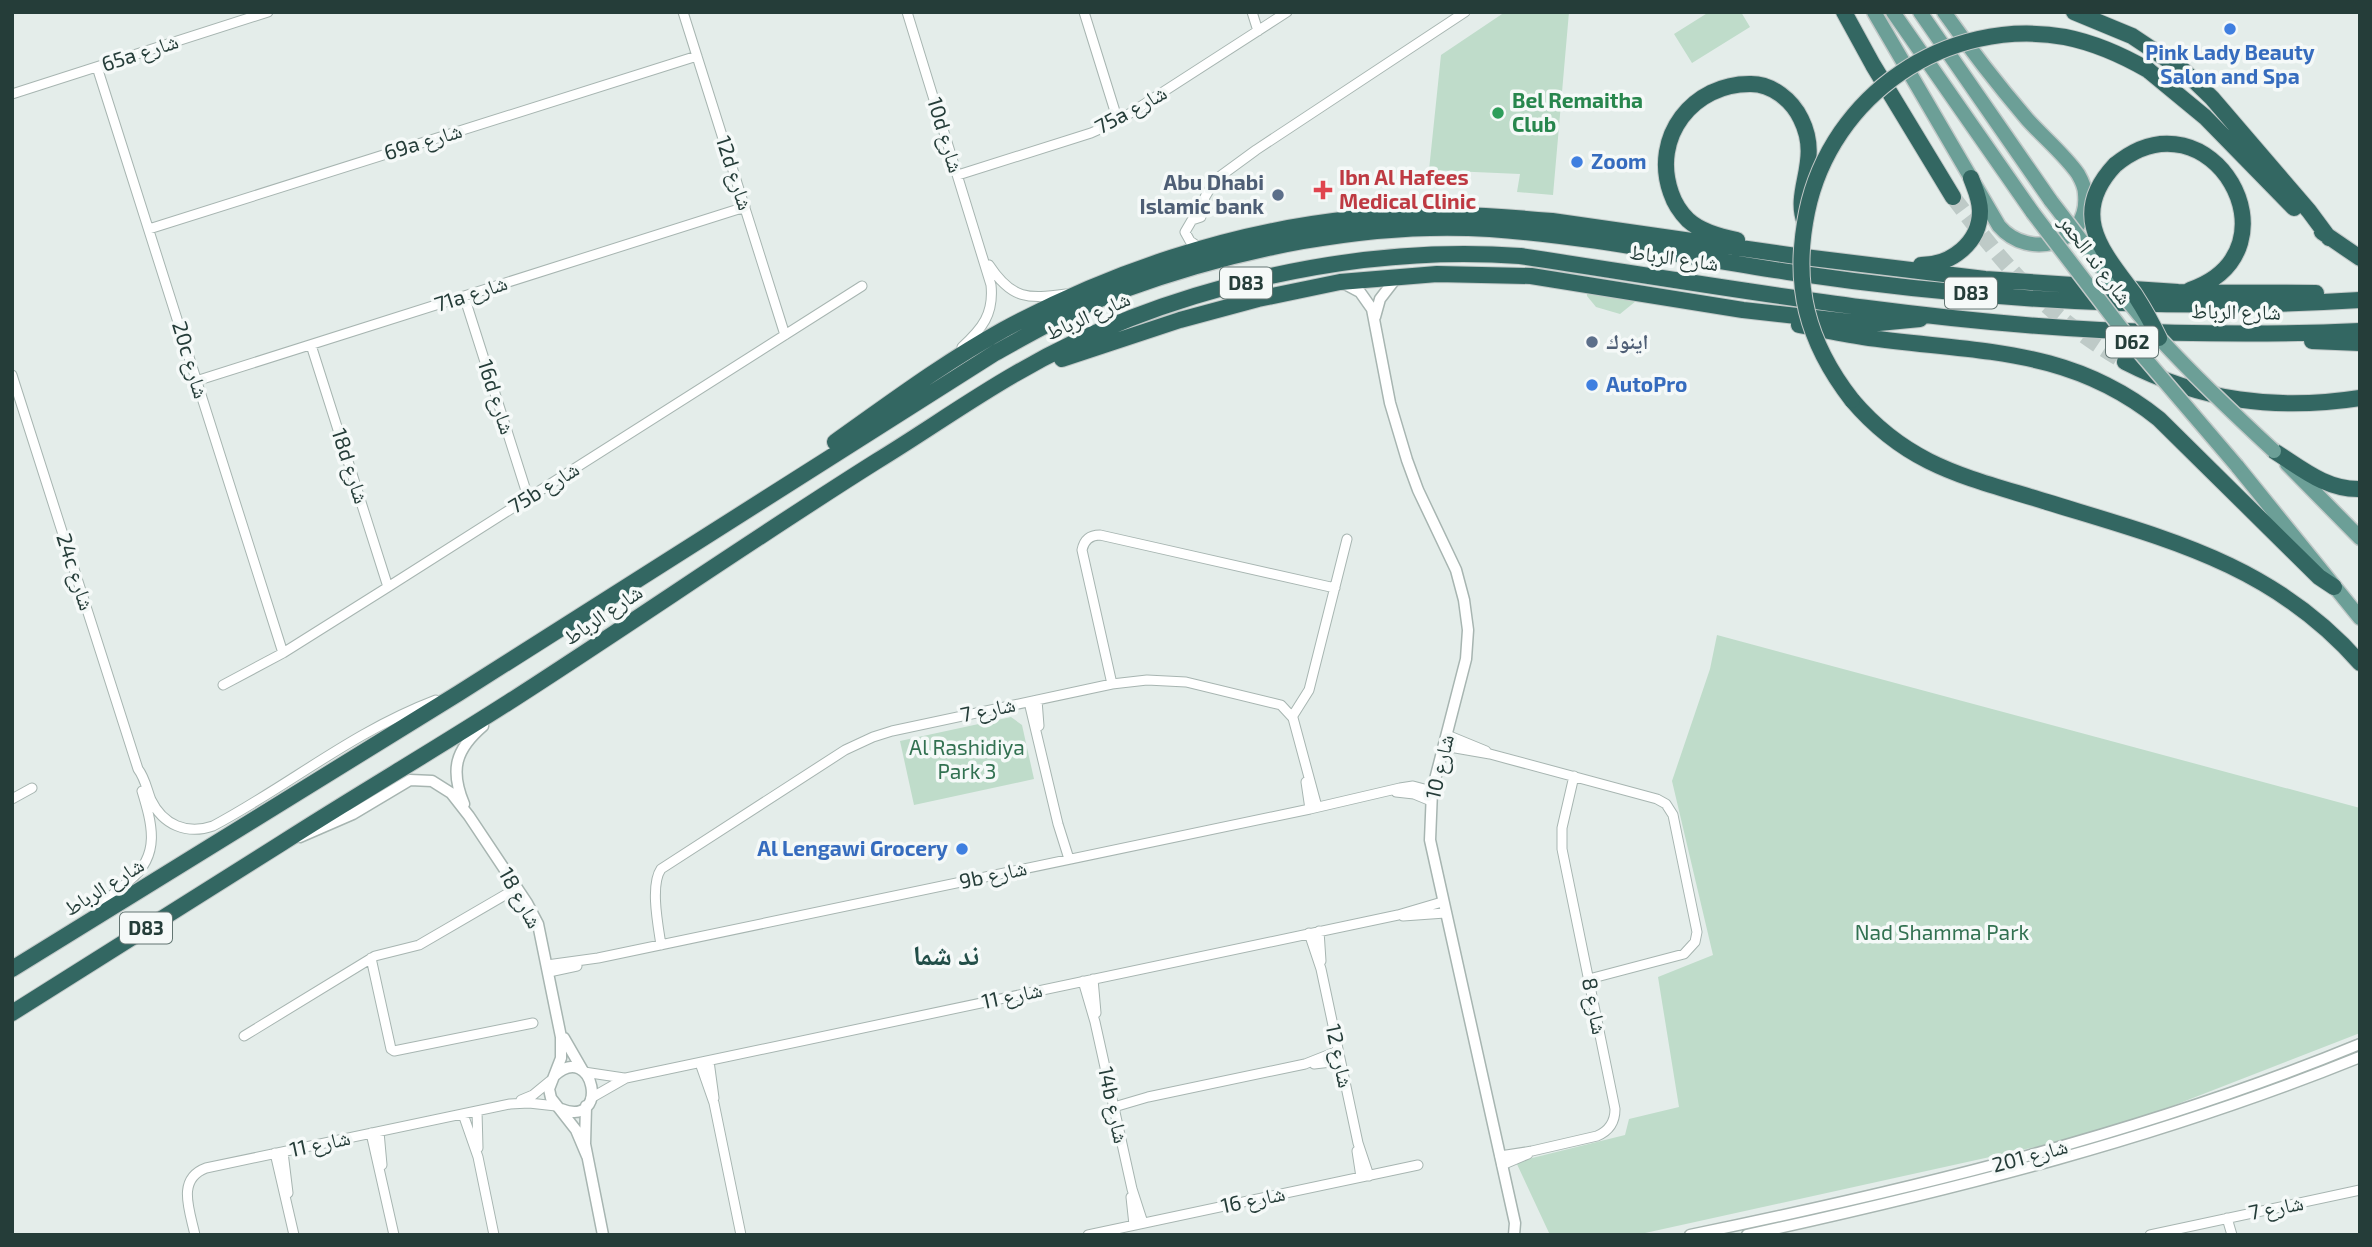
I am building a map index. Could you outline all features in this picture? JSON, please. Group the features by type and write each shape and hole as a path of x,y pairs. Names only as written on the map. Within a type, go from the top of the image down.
{"highway":[{"path":"1844,12 1953,197"},
{"path":"2074,12 2132,36 2183,70 2237,127 2329,238"},
{"path":"2360,258 2329,238 2298,212 2205,117 2148,70 2097,46 2046,35 1995,36 1962,44 1930,56 1886,82 1849,118 1820,166 1805,223 1800,267 1807,313 1823,357 1852,400 1889,437 1934,466 2172,540 2233,566 2295,604 2360,663"},
{"path":"1796,256 1778,247 1705,231 1688,219 1674,200 1666,178 1666,154 1672,132 1685,112 1706,94 1733,83 1769,87 1788,101 1801,118 1807,133 1810,155 1800,203 1805,223"},
{"path":"2160,338 2143,307 2104,255 2094,232 2092,213 2096,194 2105,176 2115,165 2139,150 2158,145 2177,145 2196,150 2212,160 2226,173 2237,190 2243,220 2240,241 2231,260 2208,282 2178,292"},
{"path":"1889,268 1940,264 1963,249 1973,235 1979,219 1979,201 1971,178"},
{"path":"766,497 826,449 926,379 1002,331 1082,291 1201,249 1287,228 1353,218 1501,216 1889,268 2063,286 2178,292 2309,293 2360,300"},
{"name":"شارع الرباط","path":"12,969 458,693 995,353 1046,325 1118,292 1213,261 1270,247 1379,231 1492,229 1699,256 1788,272 1972,293 2154,304 2241,306 2360,300"},
{"name":"شارع الرباط","path":"12,1013 509,702 780,522 1016,373 1100,332 1188,299 1308,269 1406,256 1456,253 1520,257 1937,316 2098,330 2271,335 2360,331"},
{"path":"1016,373 1231,306 1340,282 1398,276 1531,276 1750,311 1868,324 1937,316"},
{"path":"1750,311 1781,322 1863,337 2034,358 2104,383 2134,400 2159,419 2319,577 2334,587"},
{"path":"2271,335 2322,343 2360,343"},
{"path":"2125,362 2191,390 2226,398 2287,404 2360,398"},
{"path":"2274,451 2321,481 2360,489"}],"main road":[{"path":"1874,12 1998,226 2009,237 2023,243 2038,246 2060,240 2076,227 2083,213 2085,191 2077,173 2009,98 1944,12"},
{"name":"شارع ند الحمر","path":"1893,12 2033,213 2137,349 2360,618"},
{"name":"شارع ند الحمر","path":"1920,12 2051,201 2160,338 2360,538"}],"street":[{"name":"65a شارع","path":"12,94 268,12"},
{"name":"12d شارع","path":"683,12 785,335"},
{"name":"10d شارع","path":"906,12 991,285 992,304 989,314 972,338 926,379"},
{"path":"1084,12 1118,121"},
{"path":"1252,12 1258,31"},
{"name":"75a شارع","path":"958,176 1091,133 1118,121 1287,12"},
{"path":"1201,249 1189,240 1185,232 1192,220 1201,217 1205,197 1215,180 1465,12"},
{"name":"69a شارع","path":"149,229 697,56"},
{"name":"20c شارع","path":"97,66 283,653"},
{"name":"71a شارع","path":"196,381 744,206"},
{"name":"10d شارع","path":"984,258 1007,288 1024,296 1044,297 1082,291"},
{"path":"1374,320 1380,299 1398,276"},
{"name":"شارع 10","path":"1340,282 1360,292 1367,300 1374,320 1390,403 1407,460 1455,570 1464,600 1468,630 1466,659 1431,796 1430,840 1515,1223 1514,1235"},
{"name":"75b شارع","path":"223,685 283,653 862,286"},
{"name":"16d شارع","path":"464,296 528,497"},
{"name":"18d شارع","path":"311,345 388,587"},
{"name":"24c شارع","path":"12,376 138,769 152,830 151,852 139,872 101,904 91,919"},
{"path":"1112,684 1082,550 1084,542 1090,537 1100,535 1335,588"},
{"path":"1292,717 1308,691 1348,539"},
{"name":"شارع 7","path":"665,944 654,885 664,866 855,745 892,731 1112,684 1147,680 1186,682 1274,702 1284,707"},
{"path":"1308,691 1298,701 1284,707 1292,717 1314,808"},
{"name":"24c شارع","path":"138,769 152,802 166,820 186,829 206,828 219,823 379,724 458,693"},
{"path":"1033,701 1065,860"},
{"name":"شارع 18","path":"469,816 456,779 461,751 471,736 509,702"},
{"path":"1445,741 1577,776 1666,804 1673,816 1697,932 1695,942 1684,954 1588,976"},
{"name":"شارع 8","path":"1501,1160 1597,1136 1606,1131 1614,1119 1615,1109 1562,849 1566,803 1577,776"},
{"name":"شارع 18","path":"281,843 338,822 403,783 418,779 432,780 445,788 469,816 517,887 538,925 560,1028 561,1058 553,1079"},
{"path":"12,799 32,788"},
{"name":"9b شارع","path":"548,969 1388,792 1431,796"},
{"path":"244,1037 371,958 419,944 517,887"},
{"name":"شارع 11","path":"583,1071 626,1078 1309,933 1443,908"},
{"name":"شارع 12","path":"1319,931 1321,969"},
{"name":"شارع 12","path":"1309,933 1321,969 1365,1177"},
{"path":"371,958 391,1049 394,1051 533,1023"},
{"name":"14b شارع","path":"1093,979 1095,1022"},
{"name":"14b شارع","path":"1083,981 1095,1022 1139,1224"},
{"name":"شارع 18","path":"560,1028 583,1071"},
{"name":"شارع 201","path":"1690,1235 1849,1202 2016,1160 2203,1104 2360,1044"},
{"path":"1305,1064 1338,1051"},
{"name":"شارع 201","path":"1747,1235 1909,1199 2129,1140 2240,1103 2360,1057"},
{"path":"705,1062 741,1235"},
{"path":"1113,1104 1305,1064 1340,1062"},
{"path":"587,1156 576,1130 551,1098 549,1089 553,1079 567,1068 583,1071 593,1084 584,1131 603,1235"},
{"name":"شارع 11","path":"589,1102 626,1078"},
{"name":"شارع 11","path":"510,1104 533,1095 553,1079"},
{"path":"557,1107 570,1112 589,1102"},
{"name":"شارع 11","path":"195,1235 187,1191 195,1173 206,1168 510,1104 529,1103 557,1107"},
{"path":"477,1111 478,1157"},
{"path":"463,1114 478,1157 494,1235"},
{"path":"375,1132 394,1235"},
{"path":"279,1152 294,1235"},
{"name":"شارع 16","path":"1088,1235 1418,1165"},
{"name":"شارع 7","path":"2151,1235 2360,1190"},
{"path":"2227,1218 2232,1235"},
{"name":"شارع 10","path":"1515,1223 1522,1235"}],"green space":[{"name":"Bel Remaitha Club","path":"1505,12 1569,12 1553,195 1517,192 1520,174 1429,170 1441,55"},
{"path":"1709,12 1741,12 1750,27 1692,63 1674,34"},
{"path":"1587,293 1636,301 1620,314 1596,307"},
{"name":"Nad Shamma Park","path":"1717,635 2360,808 2360,1033 2108,1131 1636,1235 1550,1235 1516,1162 1625,1135 1629,1119 1679,1107 1658,977 1713,955 1672,781 1710,669"},
{"name":"Al Rashidiya Park 3","path":"1011,717 1022,725 1034,779 914,805 900,741"}],"tunnel":[{"path":"1953,197 2010,269 2030,289 2072,327 2125,362"}],"place":[{"name":"Pink Lady Beauty Salon and Spa","path":"2230,29"},
{"name":"Bel Remaitha Club","path":"1498,113"},
{"name":"Zoom","path":"1577,162"},
{"name":"Ibn Al Hafees Medical Clinic","path":"1323,190"},
{"name":"Abu Dhabi Islamic bank","path":"1278,195"},
{"name":"اينوك","path":"1592,342"},
{"name":"AutoPro","path":"1592,385"},
{"name":"Al Lengawi Grocery","path":"962,849"}],"district":[{"name":"ند شما","path":"946,955"}]}
